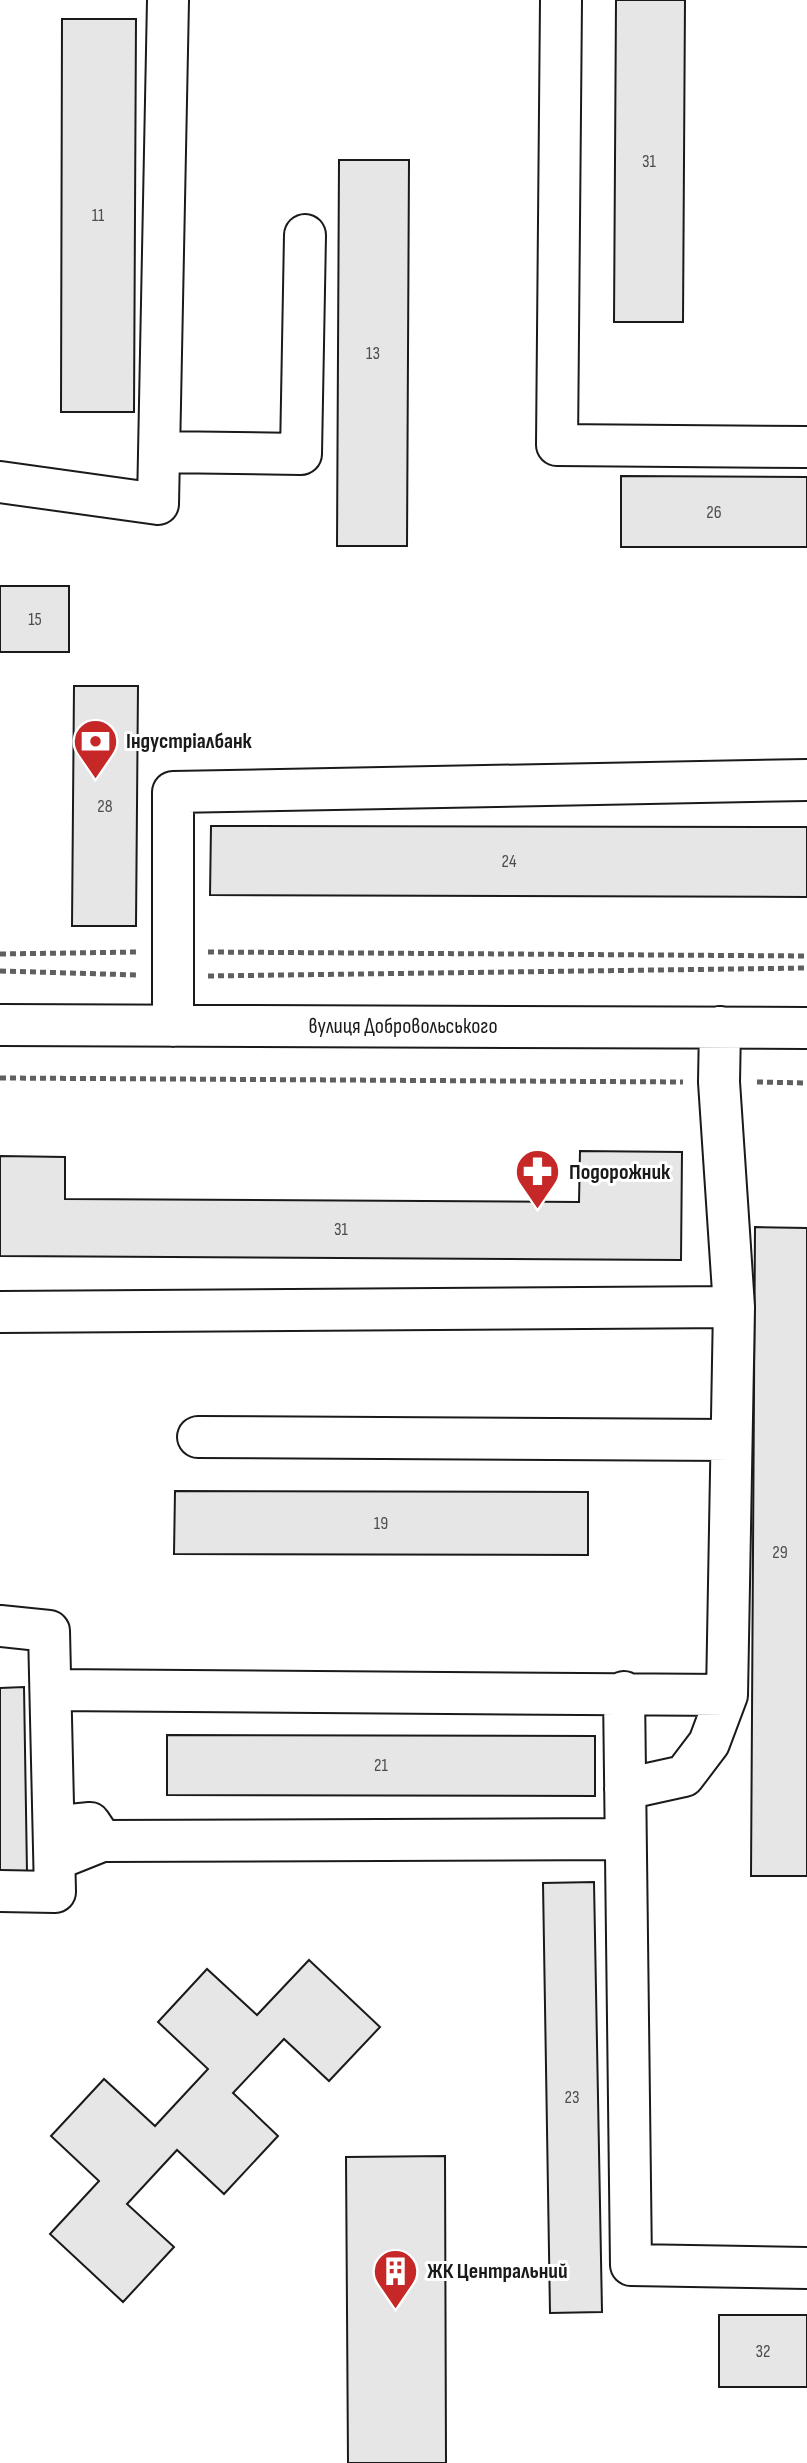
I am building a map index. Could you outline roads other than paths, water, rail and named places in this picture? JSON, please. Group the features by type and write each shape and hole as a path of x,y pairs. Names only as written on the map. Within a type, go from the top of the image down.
{"street":[{"path":"0,482 158,504 168,0"},
{"path":"561,0 557,445 807,447"},
{"path":"159,452 301,454 305,235"},
{"path":"173,1026 173,792 807,780"},
{"name":"вулиця Добровольського","path":"0,1025 807,1028"},
{"path":"625,1789 684,1776 709,1743 727,1695 734,1307 719,1082 720,1027"},
{"path":"0,1312 734,1307"},
{"path":"198,1437 731,1440"},
{"path":"0,1626 49,1631 55,1892 0,1891"},
{"path":"52,1690 727,1695"},
{"path":"624,1692 631,2265 807,2268"},
{"path":"54,1831 90,1823 102,1841 625,1839"}],"place":[{"name":"Індустріалбанк","path":"95,780"},
{"name":"Подорожник","path":"538,1211"},
{"name":"ЖК Центральний","path":"396,2310"}]}
